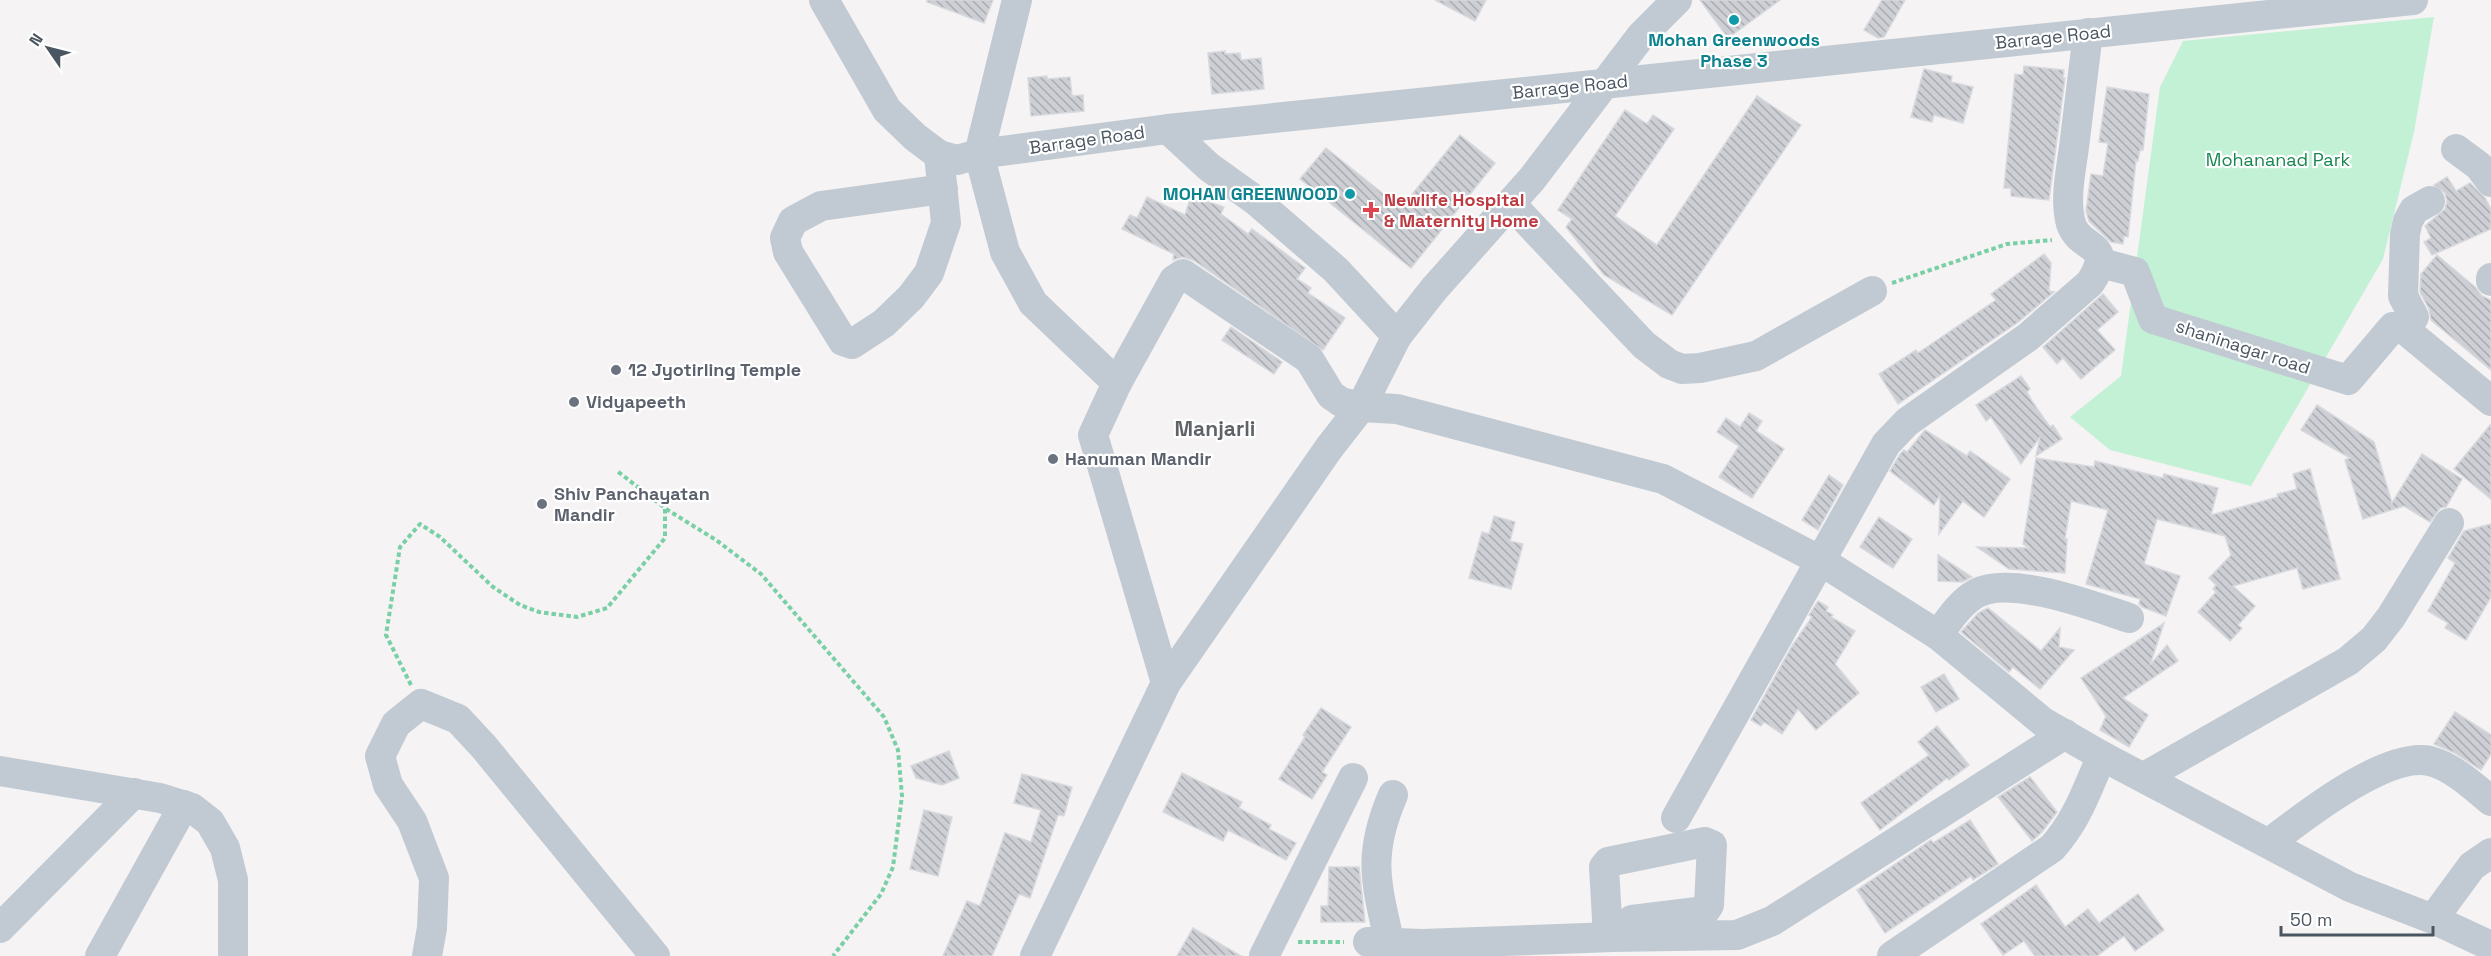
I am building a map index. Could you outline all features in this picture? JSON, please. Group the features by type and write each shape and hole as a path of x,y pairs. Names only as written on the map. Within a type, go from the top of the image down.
{"street":[{"path":"824,0 887,110 915,137 939,155 946,223 929,273 911,297 884,323 852,344 843,341 788,252 785,238 793,221 821,206 942,189"},
{"path":"1017,0 979,154 1005,252 1033,303 1117,383"},
{"path":"1035,956 1166,683 1323,457 1361,407 1397,336 1434,289 1511,204 1641,36 1677,0"},
{"name":"Barrage Road","path":"939,155 957,160 979,154 1168,129 2413,0"},
{"path":"1676,819 1886,444 1907,422 2028,337 2090,283 2101,263 2098,254 2075,231 2070,220 2069,188 2088,33"},
{"path":"1168,129 1209,167 1255,200 1336,270 1397,336"},
{"path":"2456,148 2478,166 2491,182"},
{"path":"2430,201 2414,210 2405,234 2404,324 2491,401"},
{"path":"1511,204 1644,345 1669,364 1682,369 1700,368 1756,356 1872,291"},
{"name":"shaninagar road","path":"2101,263 2136,272 2153,319 2348,380 2404,324"},
{"path":"1166,683 1093,435 1117,383 1174,280 1183,274 1309,359 1323,384 1341,402 1361,407 1397,409 1663,479 1821,561 1938,635 2043,722 2102,756 2350,887 2433,919 2491,946"},
{"path":"2404,324 2475,364"},
{"path":"2144,777 2348,660 2374,639 2391,617 2449,523"},
{"path":"1938,635 1957,609 1973,595 1986,589 2013,588 2056,594 2129,618"},
{"path":"427,956 432,928 434,878 412,821 388,785 380,756 396,724 421,704 458,719 484,747 655,956"},
{"path":"1393,795 1384,815 1376,847 1379,943 1421,950 1608,930 1737,935 1772,921 2065,734"},
{"path":"1892,956 2052,848 2068,830 2079,810 2102,756"},
{"path":"2269,843 2325,800 2355,783 2397,765 2428,761 2464,778 2491,801"},
{"path":"0,771 134,793 184,805 192,808 210,822 225,848 233,880 233,956"},
{"path":"1267,949 1353,778"},
{"path":"0,928 134,793"},
{"path":"100,956 184,805"},
{"path":"2433,919 2472,866 2491,853"}],"path":[{"path":"1872,291 2007,244 2052,240 2062,245"},
{"path":"617,471 665,508 716,540 761,574 884,717 898,750 902,796 893,867 881,894 833,956"},
{"path":"421,704 386,635 400,547 420,524 440,537 493,587 520,605 539,612 577,617 607,608 665,538 665,508"},
{"path":"1267,949 1379,943"}],"green space":[{"name":"Mohananad Park","path":"2434,17 2414,132 2383,259 2251,486 2110,450 2070,417 2121,376 2160,87 2183,41"}],"building":[{"path":"927,0 993,0 984,23 927,2"},
{"path":"1435,0 1486,0 1475,21"},
{"name":"Mohan Greenwoods Phase 3","path":"1700,0 1780,0 1728,38"},
{"path":"1882,0 1905,0 1884,37 1878,38 1864,30"},
{"path":"1225,51 1225,54 1240,53 1241,60 1261,58 1264,89 1212,94 1208,53"},
{"path":"2024,66 2064,70 2063,78 2065,78 2049,200 2011,196 2011,188 2004,188 2015,74 2023,75"},
{"path":"1924,69 1952,76 1951,82 1973,87 1963,123 1934,115 1932,122 1911,117"},
{"path":"1047,76 1047,79 1070,77 1072,96 1083,95 1084,111 1031,116 1028,78"},
{"path":"2107,87 2149,94 2143,150 2140,150 2138,161 2136,160 2128,237 2124,236 2123,244 2111,242 2089,221 2086,211 2091,174 2103,176 2108,143 2099,142"},
{"path":"1757,96 1801,125 1672,315 1604,275 1566,227 1572,219 1558,210 1625,110 1647,124 1653,115 1674,129 1615,216 1657,245"},
{"name":"MOHAN GREENWOOD","path":"1460,135 1495,163 1411,268 1300,179 1326,148 1401,208"},
{"path":"2447,177 2456,191 2470,183 2485,198 2491,209 2491,229 2432,255 2424,242 2431,238 2425,226 2445,209 2447,201 2445,193 2434,185"},
{"path":"1191,196 1224,207 1221,214 1248,234 1252,229 1305,268 1297,279 1311,288 1308,293 1345,318 1323,350 1193,260 1182,257 1173,260 1174,254 1122,229 1130,215 1137,218 1147,197 1185,215"},
{"path":"2044,254 2051,263 2049,291 2054,292 2017,323 1898,404 1879,374 1916,350 1918,353 1996,300 1991,294"},
{"path":"2437,255 2475,287 2482,296 2491,300 2491,370 2431,320 2429,309 2420,292 2421,274"},
{"path":"2103,294 2118,312 2097,330 2115,350 2081,379 2063,358 2057,364 2043,347"},
{"path":"1231,327 1282,362 1274,374 1222,340"},
{"path":"2021,376 2030,389 2027,392 2032,401 2050,427 2053,425 2062,439 2036,456 2040,437 2021,464 1991,417 1986,421 1976,405"},
{"path":"2317,405 2374,442 2392,503 2422,454 2462,479 2446,507 2440,508 2430,522 2404,506 2363,519 2345,460 2350,458 2301,430"},
{"path":"1749,413 1762,421 1756,431 1784,449 1752,498 1719,477 1739,446 1717,432 1726,418 1740,427"},
{"path":"2491,424 2491,499 2454,469"},
{"path":"1925,430 1967,456 1970,451 2010,479 1984,517 1963,501 1939,534 1940,495 1934,505 1890,471 1900,454 1904,450 1907,452"},
{"path":"2036,458 2094,467 2095,461 2163,478 2164,474 2218,488 2211,515 2278,497 2277,494 2297,489 2293,474 2310,469 2340,579 2303,589 2297,568 2233,586 2255,606 2238,625 2242,628 2230,641 2198,612 2216,592 2213,589 2216,585 2209,578 2231,555 2225,536 2157,519 2144,564 2180,576 2166,616 2142,607 2139,604 2140,599 2086,584 2108,510 2071,501 2065,539 2067,539 2065,573 2009,569 1977,547 2030,548 2023,544 2031,493 2033,495 2031,492"},
{"path":"1829,475 1843,485 1818,530 1802,520"},
{"path":"1494,516 1515,522 1510,541 1523,544 1511,589 1469,578 1482,532 1489,534"},
{"path":"1879,517 1912,539 1893,568 1860,547"},
{"path":"2491,524 2491,597 2466,640 2445,628 2448,623 2428,611 2455,563 2448,558 2464,531"},
{"path":"1938,555 1972,577 1962,582 1938,581"},
{"path":"1818,601 1828,607 1826,611 1833,615 1831,617 1855,631 1835,664 1859,693 1816,730 1798,709 1782,734 1764,722 1761,726 1751,720 1792,646 1812,617 1809,615"},
{"path":"1988,608 2041,651 2060,628 2059,647 2074,650 2040,689 2013,667 2009,672 1961,632 1978,613"},
{"path":"2164,623 2150,665 2167,645 2178,661 2123,698 2148,715 2129,747 2100,730 2106,716 2081,678"},
{"path":"1944,674 1959,699 1936,712 1921,687"},
{"path":"1321,708 1351,727 1322,772 1327,775 1312,799 1279,779"},
{"path":"2455,712 2491,735 2491,754 2481,770 2455,753 2434,744"},
{"path":"1937,726 1969,765 1949,780 1947,778 1880,830 1861,803 1929,755 1918,742"},
{"path":"949,751 959,778 942,785 916,778 911,766"},
{"path":"1182,773 1242,802 1239,808 1271,825 1269,829 1296,843 1286,860 1228,830 1223,841 1163,812"},
{"path":"1022,774 1072,787 1064,816 1058,815 1030,898 1019,894 992,956 943,956 967,901 980,906 1005,833 1031,842 1041,810 1014,803"},
{"path":"2030,777 2057,812 2032,841 1998,797"},
{"path":"924,810 952,817 938,876 910,869"},
{"path":"1970,820 1998,864 1973,880 1971,876 1885,933 1857,890 1931,840 1933,843"},
{"path":"1329,867 1359,867 1365,922 1321,922 1321,906 1328,906"},
{"path":"2036,885 2065,927 2088,909 2099,923 2138,894 2164,930 2135,951 2124,936 2097,956 2035,956 2024,941 2003,955 1981,924"},
{"path":"1193,928 1241,956 1177,956"}],"place":[{"name":"Mohan Greenwoods Phase 3","path":"1734,20"},
{"name":"MOHAN GREENWOOD","path":"1350,194"},
{"name":"Newlife Hospital & Maternity Home","path":"1371,210"},
{"name":"12 Jyotirling Temple","path":"616,370"},
{"name":"Vidyapeeth","path":"574,402"},
{"name":"Hanuman Mandir","path":"1053,459"},
{"name":"Shiv Panchayatan Mandir","path":"542,504"}],"district":[{"name":"Manjarli","path":"1215,429"}]}
